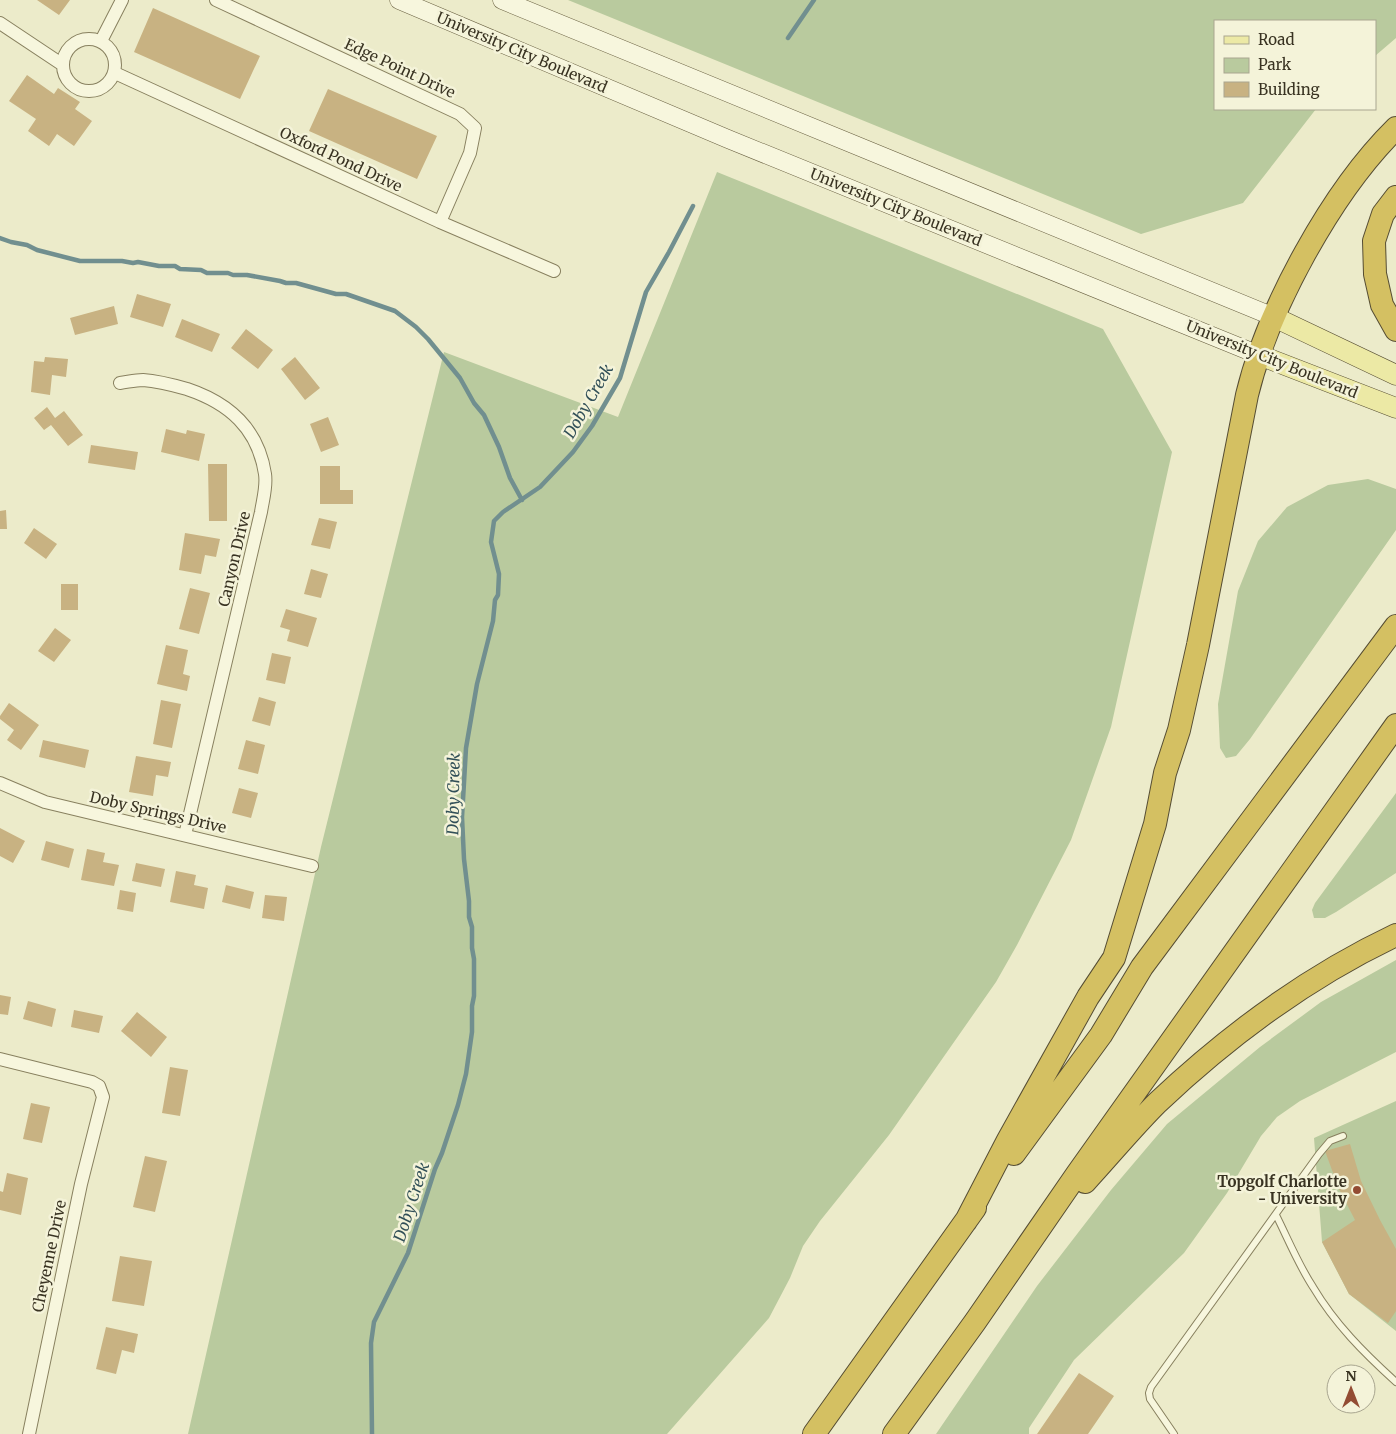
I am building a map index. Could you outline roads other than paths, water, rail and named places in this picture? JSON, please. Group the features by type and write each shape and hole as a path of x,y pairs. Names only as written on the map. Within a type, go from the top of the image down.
{"highway":[{"path":"966,1221 1008,1140 1088,997 1114,958 1152,833 1165,773 1179,730 1198,645 1247,395 1259,355 1274,317 1330,211 1363,165 1396,128"},
{"path":"1396,197 1383,214 1374,241 1375,274 1382,305 1396,330"},
{"path":"814,1434 1100,1035 1142,967 1396,626"},
{"path":"894,1434 1396,725"},
{"path":"1026,1247 1156,1105 1189,1074 1282,1000 1396,935"}],"main road":[{"name":"University City Boulevard","path":"399,0 701,127 1259,355 1396,408"},
{"path":"502,0 1274,317 1396,375"}],"street":[{"path":"101,41 122,0"},
{"name":"Edge Point Drive","path":"216,0 460,114 475,128 470,153 440,222"},
{"path":"0,23 63,65"},
{"path":"88,39 104,43 114,56 115,73 105,87 88,92 72,85 66,78 63,65 69,49 79,41 88,39"},
{"name":"Oxford Pond Drive","path":"115,73 440,222 554,271"},
{"name":"Canyon Drive","path":"120,383 141,380 160,382 204,396 226,406 247,428 260,454 265,474 262,512 185,836"},
{"name":"Doby Springs Drive","path":"0,783 45,802 312,866"},
{"name":"Cheyenne Drive","path":"0,1059 92,1082 99,1086 103,1097 81,1184 29,1434"}],"lane":[{"path":"1174,1434 1150,1399 1151,1387 1330,1141 1343,1136"},
{"path":"1276,1215 1312,1286 1335,1319 1351,1339 1396,1382"}],"waterway":[{"name":"Doby Creek","path":"788,38 814,0"},
{"name":"Doby Creek","path":"372,1434 371,1343 374,1322 408,1253 442,1153 466,1074 472,1032 474,959 464,859 462,817 466,748 477,684 493,621 495,600 498,595 499,574 491,542 494,521 503,512 540,487 573,452 592,426 620,378 646,292 693,206"},
{"path":"0,238 80,261 138,262 159,266 175,266 180,269 201,270 207,273 247,275 286,283 296,283 336,294 346,294 395,311 428,339 460,378 474,403 484,415 499,447 510,478 522,500"}],"place":[{"name":"Topgolf Charlotte - University","path":"1357,1190"}]}
